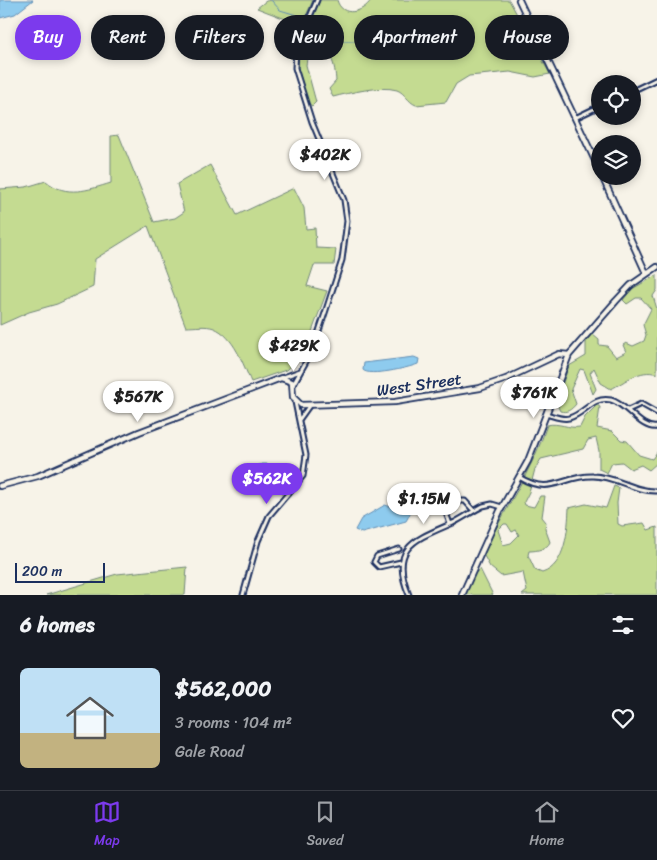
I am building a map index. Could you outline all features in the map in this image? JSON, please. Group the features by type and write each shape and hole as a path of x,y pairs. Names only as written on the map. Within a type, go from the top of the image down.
{"main road":[{"path":"519,0 591,152"},
{"path":"606,185 646,273"},
{"path":"462,595 502,508 536,443 569,355 616,301 646,273 657,267"},
{"name":"West Street","path":"296,402 309,406 395,402 480,388 506,379 559,354 569,355"},
{"path":"0,486 38,476 139,432 281,378 287,378 293,386 293,397 296,402"}],"street":[{"path":"293,386 313,349 334,285 342,260 347,221 344,200 312,122 295,68 296,49 317,0"},
{"path":"641,87 657,79"},
{"path":"575,118 591,110"},
{"path":"281,378 301,371"},
{"path":"546,414 569,418 593,403 603,400 614,401 649,426 657,427"},
{"path":"243,595 258,541 270,516 303,476 306,454 296,402"},
{"path":"628,410 635,405 642,404 657,413"},
{"path":"299,420 309,406"},
{"path":"519,477 531,484 546,487 581,477 595,476 611,478 643,490 657,491"},
{"path":"450,524 444,507 448,500 465,501 474,511"},
{"path":"409,595 401,576 401,562 408,548 418,539 487,505 502,508"},
{"path":"399,549 377,556 374,562 379,567 401,562"}],"green space":[{"path":"313,0 306,15 275,15 257,8 266,1"},
{"path":"320,0 337,0 343,9 353,12 363,8 371,0 509,0 517,15 485,15 485,60 542,60 550,74 535,77 510,72 469,76 456,84 446,102 416,105 400,91 382,88 333,97 329,89 336,81 335,69 331,60 344,60 344,15 314,15"},
{"path":"298,60 307,60 306,65 316,102 312,106 308,103 298,68"},
{"path":"119,135 154,222 175,218 184,212 177,184 210,165 237,215 294,188 304,208 306,229 315,228 316,248 336,249 334,265 314,265 307,286 327,291 304,353 286,370 251,382 237,351 227,337 214,328 186,327 148,226 95,259 93,287 57,304 29,312 0,325 0,189 26,187 46,181 61,189 77,191 111,183 111,136"},
{"path":"657,275 657,290 653,296 657,309 657,374 639,374 611,389 601,383 594,368 590,373 596,389 593,394 584,370 580,369 571,389 576,404 569,411 560,411 558,407 564,397 562,385 569,366 586,356 586,341 592,334 599,340 599,345 607,346 616,357 626,352 623,345 626,343 633,346 644,341 646,335 643,325 651,309 641,298 636,298 627,304 623,300 632,289"},
{"path":"597,405 600,407 597,428 612,431 621,440 627,441 639,455 652,459 657,452 657,463 649,470 641,465 631,469 622,462 612,463 607,473 599,469 599,451 596,438 588,440 583,449 541,459 535,469 529,492 524,502 525,505 534,507 540,496 545,496 542,517 546,522 545,528 550,542 541,549 529,551 528,555 535,570 542,573 550,569 561,555 568,526 569,508 586,504 606,508 614,486 619,488 617,503 618,524 622,526 644,523 648,530 657,527 657,595 522,595 527,591 523,572 501,576 490,567 483,554 534,458 547,425 580,427 585,417","holes":["504,524 507,524 512,532 516,530 519,535 511,543 503,545 498,530"]},
{"path":"187,567 185,595 46,595 117,574"},
{"path":"480,569 493,595 465,595 473,575"}],"water":[{"path":"0,0 33,0 15,14 0,18"},
{"path":"414,357 419,359 418,364 406,368 373,373 363,370 364,363"},
{"path":"268,464 267,478 256,481 248,478 246,473 248,469 252,468 255,472 257,466"},
{"path":"410,496 415,499 416,503 406,521 362,533 355,530 361,519 385,505 401,510 408,504"}],"waterway":[{"path":"271,0 280,10 297,15"},
{"path":"344,41 354,41"}]}
